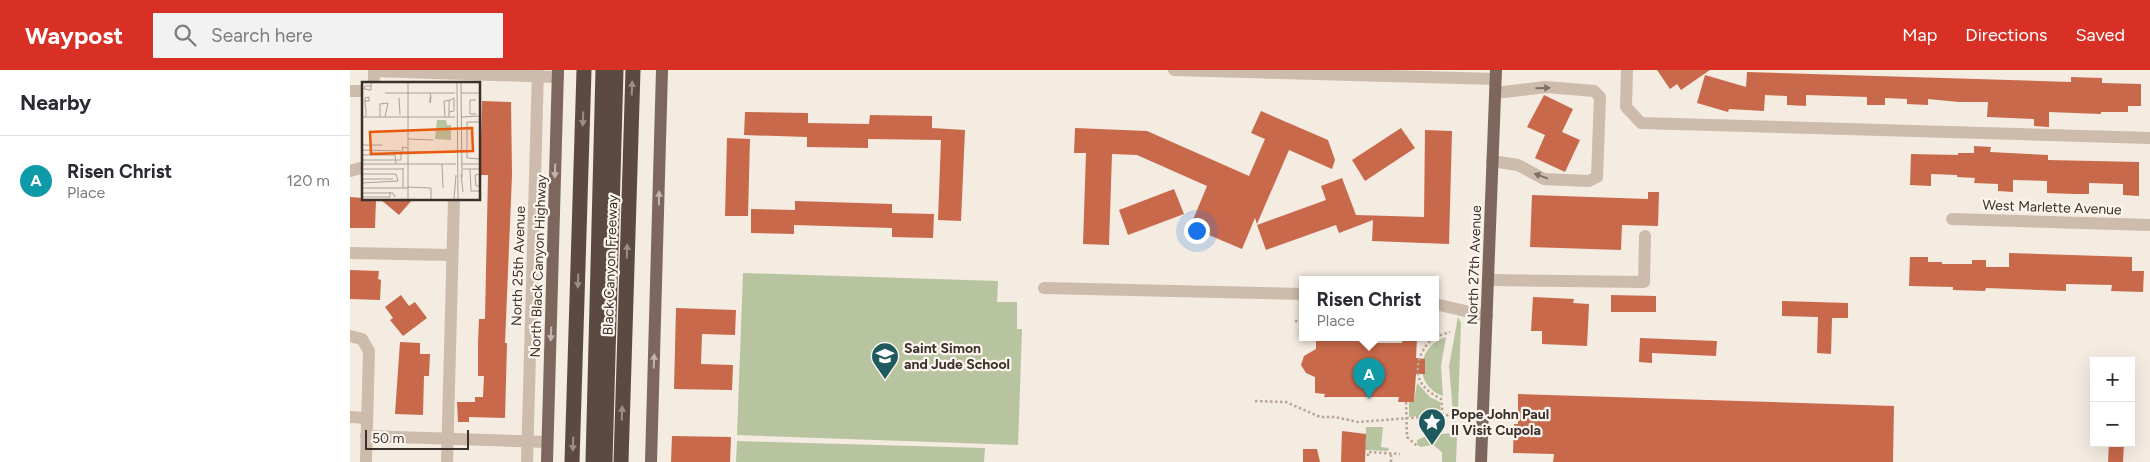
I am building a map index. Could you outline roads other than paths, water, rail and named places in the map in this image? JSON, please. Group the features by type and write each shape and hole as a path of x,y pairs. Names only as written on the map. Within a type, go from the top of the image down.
{"highway":[{"path":"572,462 584,70"},
{"path":"593,462 604,70"},
{"path":"605,462 616,70"},
{"name":"Black Canyon Freeway","path":"620,462 633,70"}],"main road":[{"path":"652,462 662,70"},
{"name":"North Black Canyon Highway","path":"547,462 558,73"},
{"name":"North 27th Avenue","path":"1481,462 1496,75"}],"street":[{"path":"1174,70 1496,75"},
{"path":"1627,70 1626,107 1641,123 2150,138"},
{"name":"North 25th Avenue","path":"527,462 538,73"},
{"path":"374,75 457,76 558,73"},
{"path":"1492,161 1518,165 1544,179 1589,181 1597,177 1600,97 1594,90 1546,88 1495,93"},
{"path":"447,462 454,200"},
{"name":"West Marlette Avenue","path":"1952,219 2150,225"},
{"path":"1488,280 1644,282 1645,236"},
{"path":"350,253 452,255"},
{"path":"1044,288 1299,294"},
{"path":"1439,305 1487,316"},
{"path":"350,336 362,339 369,351 366,462"},
{"path":"350,417 367,418"},
{"path":"366,436 548,442"}],"place":[{"name":"Saint Simon and Jude School","path":"885,380"},
{"name":"Risen Christ","path":"1369,399"},
{"name":"Pope John Paul II Visit Cupola","path":"1432,446"}]}
